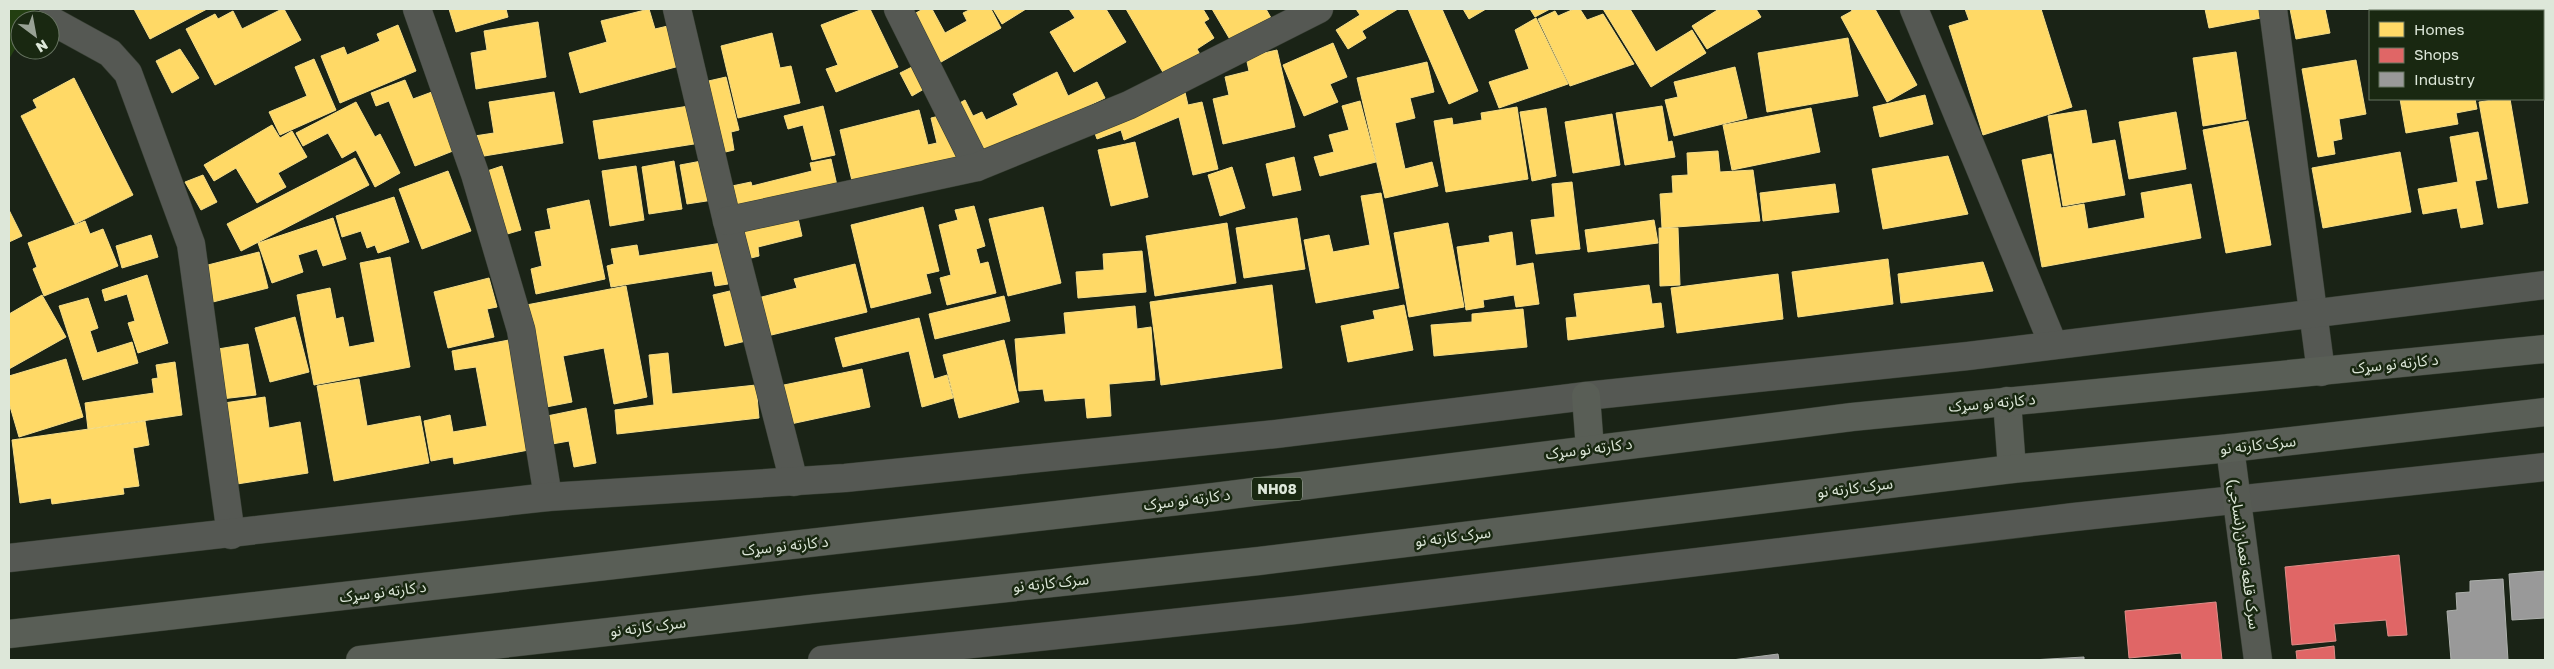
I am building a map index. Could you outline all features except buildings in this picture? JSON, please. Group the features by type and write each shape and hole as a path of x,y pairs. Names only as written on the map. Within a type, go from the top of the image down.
{"highway":[{"name":"د کارته نو سړک","path":"9,634 1214,497 1590,449 2007,401 2545,349"},
{"path":"1586,396 1590,449"},
{"path":"2007,401 2012,469"},
{"name":"سرک کارته نو","path":"360,660 1269,560 2012,469 2230,448 2545,412"}],"street":[{"path":"417,9 475,174 521,330 548,497"},
{"path":"677,9 727,221 794,482"},
{"path":"898,9 978,167"},
{"path":"727,221 978,167 1129,105 1320,9"},
{"path":"1914,9 2053,344"},
{"path":"2273,9 2321,372"},
{"path":"60,24 110,53 128,73 191,244 231,535"},
{"path":"9,558 231,535 548,497 794,482 1276,434 1586,396 1968,356 2053,344 2545,285"},
{"name":"سرک قلعه نعمان(نساجی)","path":"2230,448 2258,660"},
{"path":"822,660 1305,609 2236,499 2545,467"}],"green space":[{"path":"9,9 34,9 10,10 9,59"}]}
